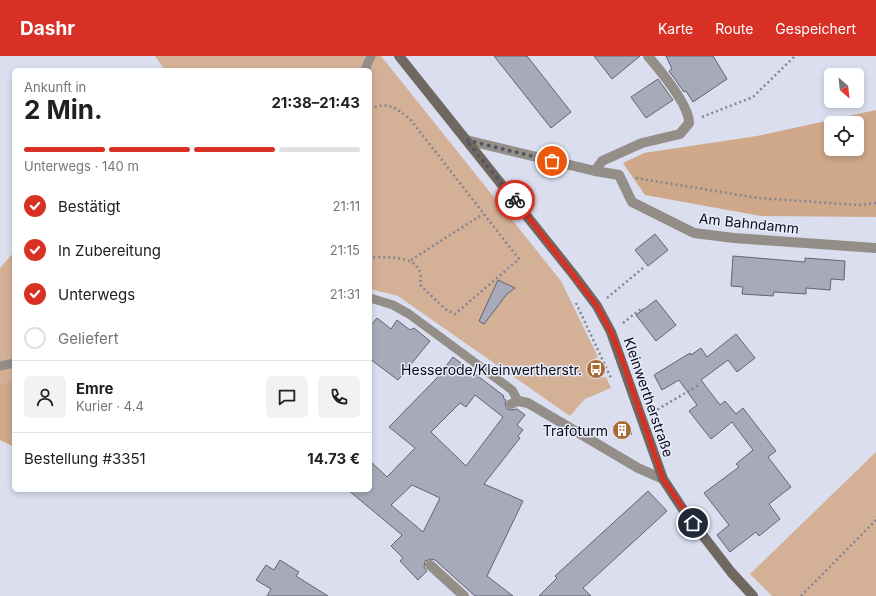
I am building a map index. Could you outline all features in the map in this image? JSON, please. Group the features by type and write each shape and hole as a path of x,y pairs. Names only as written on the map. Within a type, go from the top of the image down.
{"street":[{"name":"Kleinwertherstraße","path":"399,56 597,306 611,332 663,479 684,511 730,572 753,596"},
{"path":"595,171 602,161 642,143 680,134 689,123 689,115 685,108 660,70 648,56"},
{"path":"466,140 595,171 619,175"},
{"name":"Am Bahndamm","path":"619,175 632,202 694,233 734,238 876,248"},
{"path":"514,403 528,403 638,468 663,479"},
{"path":"430,565 464,596"}],"lane":[{"path":"366,68 371,56"},
{"path":"372,299 393,305 409,314 512,390 514,403"},
{"path":"0,366 12,363"}],"path":[{"path":"689,123 753,97 795,56"},
{"path":"372,108 379,105 389,105 400,111 410,120 520,259 460,312 455,314 445,309 420,285 421,277 419,268 411,260"},
{"path":"619,175 758,198 859,204 876,203"},
{"path":"372,257 411,260 483,214"},
{"path":"597,306 643,268"},
{"path":"574,300 612,380"},
{"path":"611,332 642,308 643,310"},
{"path":"642,418 699,385 698,383"},
{"path":"801,596 876,520"}],"shaded area":[{"path":"155,56 381,56 561,281 598,357 592,361 590,368 596,378 606,377 611,388 585,399 570,416 398,296 372,290 372,68 164,68"},
{"path":"876,110 876,217 761,216 645,195 623,163 644,153 757,136 824,121 824,156 864,156 864,116 849,116"},
{"path":"12,254 12,381 0,384 0,268"},
{"path":"12,381 12,446 0,440 0,384"},
{"path":"876,452 876,596 772,596 750,574"}],"building":[{"path":"494,56 527,56 571,112 551,128"},
{"path":"594,56 640,56 612,79"},
{"path":"666,56 713,56 727,79 693,102 669,71 672,69"},
{"path":"658,79 673,100 646,118 631,97"},
{"path":"655,234 668,250 648,266 635,250"},
{"path":"733,256 805,262 805,258 845,261 844,280 831,279 830,290 806,288 806,294 774,292 773,296 742,294 743,287 731,286"},
{"path":"498,280 515,288 507,294 484,324 479,321"},
{"path":"656,300 676,325 656,341 636,315"},
{"path":"377,318 391,329 397,320 410,330 414,328 430,341 398,380 372,360 372,324"},
{"path":"736,334 755,358 737,372 728,360 701,380 720,405 725,401 736,414 743,408 776,451 768,457 791,487 769,504 780,519 759,536 756,532 730,552 717,535 729,525 704,493 739,467 736,464 753,450 732,422 711,439 689,411 697,405 679,380 662,390 654,375 701,348 707,357"},
{"path":"453,357 504,396 503,398 506,400 505,404 507,409 517,409 525,415 517,425 523,430 518,436 520,438 484,484 523,501 487,576 513,596 475,596 435,560 431,559 425,561 424,567 427,571 418,580 400,561 403,558 391,546 402,535 350,492 372,492 372,463 387,477 415,448 389,427 436,379","holes":["475,395 503,417 466,466 431,432 460,403 466,407","412,485 440,498 423,532 391,505"]},
{"name":"Trafoturm","path":"626,421 632,434 618,439 613,426"},
{"path":"648,491 667,511 583,588 591,596 539,596 557,578 555,576"},
{"path":"280,560 299,572 296,576 328,596 267,596 271,589 256,580 266,565 274,570"}],"way so far":[{"path":"515,200 466,140 552,161"}],"place":[{"name":"Hesserode/Kleinwertherstr.","path":"596,369"},
{"name":"Trafoturm","path":"622,430"}],"route":[{"path":"515,200 597,306 611,332 621,356 663,479 693,523"}]}
